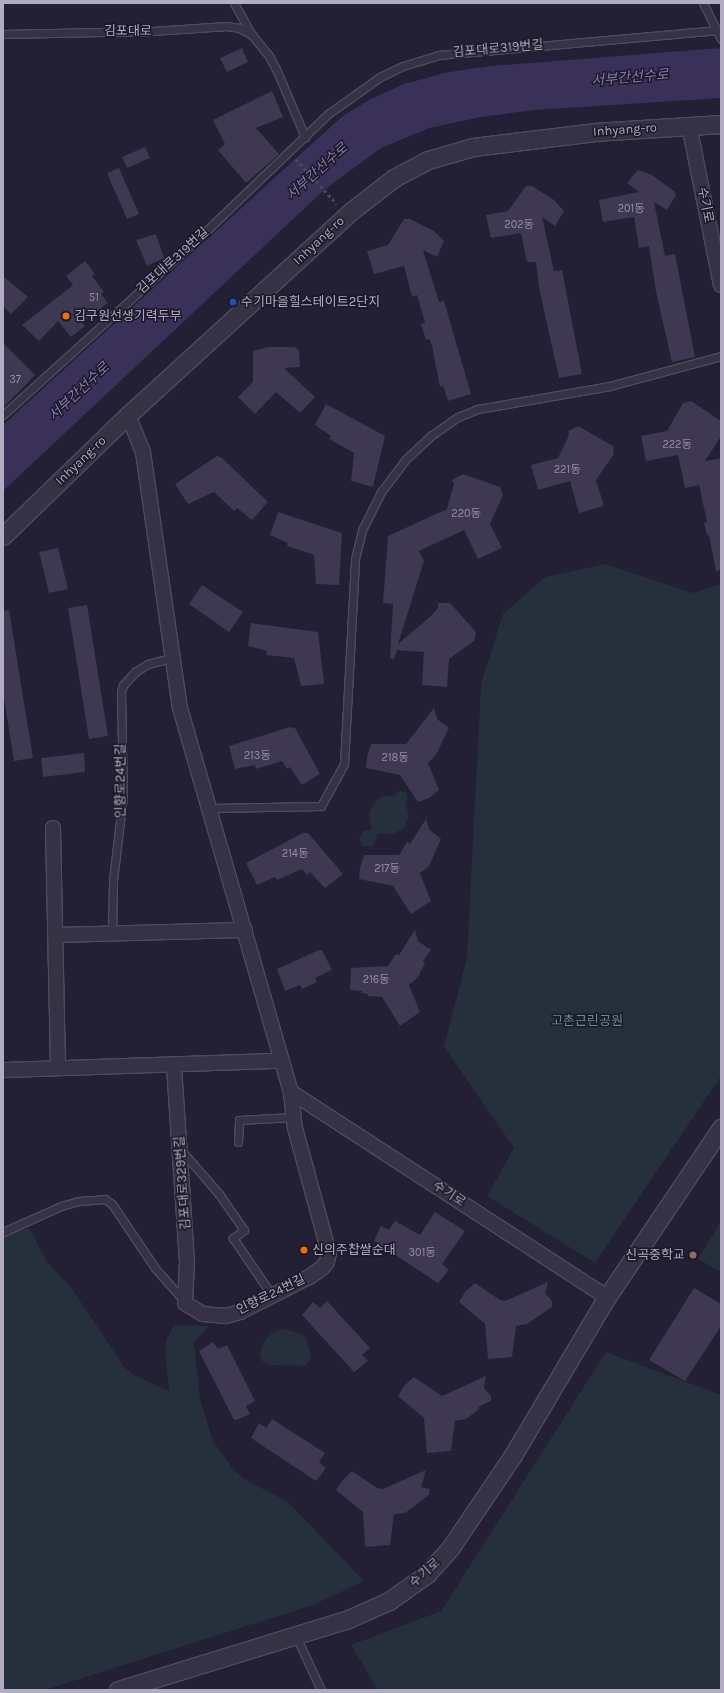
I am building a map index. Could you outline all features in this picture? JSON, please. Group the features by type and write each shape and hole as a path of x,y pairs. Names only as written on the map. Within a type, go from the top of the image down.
{"street":[{"name":"Inhyang-ro","path":"3,536 128,415 350,212 373,192 408,170 428,160 473,147 595,132 721,124"},
{"name":"수기로","path":"689,125 721,286"},
{"name":"인향로24번길","path":"128,415 143,452 171,658 188,739 210,808 291,1092 293,1117 329,1253 327,1262 322,1268 271,1294 240,1312 226,1316 202,1314 185,1303"},
{"path":"53,828 58,1068"},
{"path":"55,935 245,930"},
{"path":"3,1070 281,1060"},
{"name":"김포대로329번길","path":"174,1064 181,1150 187,1262 185,1303"},
{"name":"수기로","path":"291,1092 607,1297"},
{"name":"수기로","path":"118,1690 295,1634 346,1620 389,1602 422,1579 440,1561 513,1455 607,1297 721,1128"}],"lane":[{"path":"234,3 252,35 269,56 277,71 305,137"},
{"path":"703,3 719,30 721,39"},
{"name":"김포대로","path":"3,34 152,31 227,26 239,28 252,35"},
{"name":"김포대로319번길","path":"3,415 207,230 328,114 363,87 403,66 439,54 719,30"},
{"path":"210,808 320,806 344,764 355,559 363,528 381,492 406,459 432,435 458,417 478,409 610,386 721,356"},
{"name":"인향로24번길","path":"112,934 113,880 124,796 121,692 123,684 134,672 148,664 171,658"},
{"path":"238,1142 239,1120 293,1117"},
{"path":"181,1150 219,1194 244,1230 233,1238 271,1294"},
{"name":"인향로24번길","path":"3,1232 61,1206 86,1200 105,1199 112,1204 155,1268 185,1303"},
{"path":"295,1634 321,1690"}],"path":[{"path":"294,157 335,202"}],"green space":[{"name":"고촌근린공원","path":"605,564 693,593 721,584 721,1076 595,1263 487,1196 514,1148 444,1047 467,957 481,684 503,614 545,577"},
{"path":"399,791 406,792 408,798 405,803 409,816 405,827 393,834 378,833 373,846 362,846 359,837 363,831 372,829 369,814 374,803 383,796 394,796"},
{"path":"721,1221 721,1272 698,1259"},
{"path":"22,1229 30,1229 47,1262 70,1286 125,1368 134,1375 169,1391 165,1351 166,1340 174,1325 209,1326 194,1342 200,1399 213,1441 234,1470 244,1479 288,1502 364,1581 313,1605 45,1690 3,1690 3,1237"},
{"path":"282,1329 300,1333 307,1340 311,1357 306,1366 270,1365 262,1361 260,1353 263,1343 272,1333"},
{"path":"606,1352 721,1395 721,1690 378,1690 351,1645 441,1611"}],"water":[{"name":"서부간선수로","path":"721,48 721,98 534,110 481,117 429,128 381,148 324,190 3,491 3,425 343,116 371,99 404,84 449,72 491,66"}],"building":[{"path":"242,48 248,62 227,72 220,58"},
{"path":"272,91 283,117 256,128 279,154 246,183 218,150 225,144 213,120"},
{"path":"145,147 150,158 127,168 122,157"},
{"path":"119,168 139,214 127,219 107,173"},
{"path":"638,170 652,175 674,191 676,195 667,210 654,202 665,256 675,254 695,357 672,362 656,292 649,246 639,248 634,217 603,222 599,200 639,192 627,183"},
{"path":"526,186 532,186 554,200 564,211 555,226 542,217 554,271 562,270 582,374 559,378 539,288 536,262 527,262 521,233 491,238 486,215 508,211"},
{"path":"404,219 410,219 434,231 444,241 437,257 423,250 439,302 444,301 471,394 448,401 443,386 440,387 432,346 429,339 426,340 421,324 425,323 417,295 412,297 404,266 374,274 367,251 388,245"},
{"path":"156,234 164,258 147,266 136,240"},
{"path":"85,261 95,274 92,276 104,292 101,294 108,303 82,322 85,326 71,337 58,321 39,341 22,325 73,285 66,276"},
{"path":"3,276 28,297 11,314 3,306"},
{"path":"3,343 35,375 3,408"},
{"path":"268,347 295,347 299,350 300,367 284,368 315,397 300,413 276,392 255,414 238,397 253,382 253,351"},
{"path":"691,401 721,421 721,436 705,461 721,458 721,570 716,571 709,535 707,536 704,523 707,522 699,485 685,488 678,455 646,461 641,436 667,431 683,403"},
{"path":"326,404 385,436 373,487 351,481 354,453 329,439 331,436 315,425"},
{"path":"578,426 613,446 614,454 596,480 604,506 579,513 570,481 538,490 531,465 558,458 569,435 568,431"},
{"path":"217,456 222,458 268,502 252,520 237,508 234,511 214,492 188,504 175,484"},
{"path":"463,474 500,487 503,495 490,524 502,548 478,559 464,530 419,551 424,561 398,644 431,616 438,608 438,603 450,603 476,632 474,641 449,659 447,687 422,685 424,652 397,650 394,659 390,658 393,604 383,603 388,536 447,509 454,484 452,480"},
{"path":"278,512 342,533 339,585 316,584 314,555 287,546 288,543 270,535"},
{"path":"58,548 68,589 49,593 39,552"},
{"path":"202,585 243,612 229,632 189,604"},
{"path":"87,605 108,736 89,739 68,608"},
{"path":"9,610 33,758 14,761 3,692 3,611"},
{"path":"251,623 318,632 324,684 301,686 294,658 266,655 267,651 248,646"},
{"path":"434,708 437,719 449,728 436,755 428,763 439,790 429,798 418,802 400,775 366,768 367,757 371,744 406,744"},
{"path":"290,727 295,728 320,774 302,785 290,767 287,769 282,761 256,769 255,765 235,769 229,746"},
{"path":"84,753 85,772 43,777 41,758"},
{"path":"426,819 429,829 441,839 429,866 420,873 431,901 411,914 393,886 359,879 360,868 364,855 399,855 407,842 410,844"},
{"path":"303,833 308,833 343,874 325,888 310,872 307,875 302,869 277,880 275,877 257,885 246,863"},
{"path":"415,930 418,941 431,950 423,961 425,963 418,977 409,985 420,1012 400,1026 382,997 368,996 368,994 361,993 362,991 350,990 351,968 388,966 396,954 399,955"},
{"path":"322,950 332,970 315,978 317,982 302,989 300,985 285,991 277,969"},
{"path":"435,1212 465,1231 442,1264 449,1270 438,1283 374,1241 381,1226 389,1230 395,1221 420,1235"},
{"path":"548,1282 545,1293 552,1301 552,1307 527,1324 516,1326 512,1357 488,1359 485,1324 459,1302 465,1292 475,1283 500,1300 505,1301"},
{"path":"694,1288 721,1304 721,1326 685,1381 649,1360"},
{"path":"327,1301 370,1348 362,1355 368,1361 354,1372 302,1315 313,1302 320,1308"},
{"path":"213,1342 218,1349 227,1345 255,1401 246,1406 250,1414 239,1419 234,1420 199,1351"},
{"path":"486,1376 484,1388 491,1396 491,1401 478,1407 479,1409 466,1419 455,1421 451,1451 427,1453 424,1418 398,1396 404,1386 414,1377 442,1396"},
{"path":"272,1419 325,1453 319,1462 326,1468 316,1481 251,1438 259,1423 266,1428"},
{"path":"426,1470 421,1487 430,1489 429,1495 405,1513 394,1514 390,1545 365,1547 363,1512 336,1490 343,1480 352,1471 377,1488 383,1489"}],"place":[{"name":"수기마을힐스테이트2단지","path":"233,302"},
{"name":"김구원선생기력두부","path":"66,316"},
{"name":"신의주찹쌀순대","path":"304,1250"},
{"name":"신곡중학교","path":"693,1255"}]}
